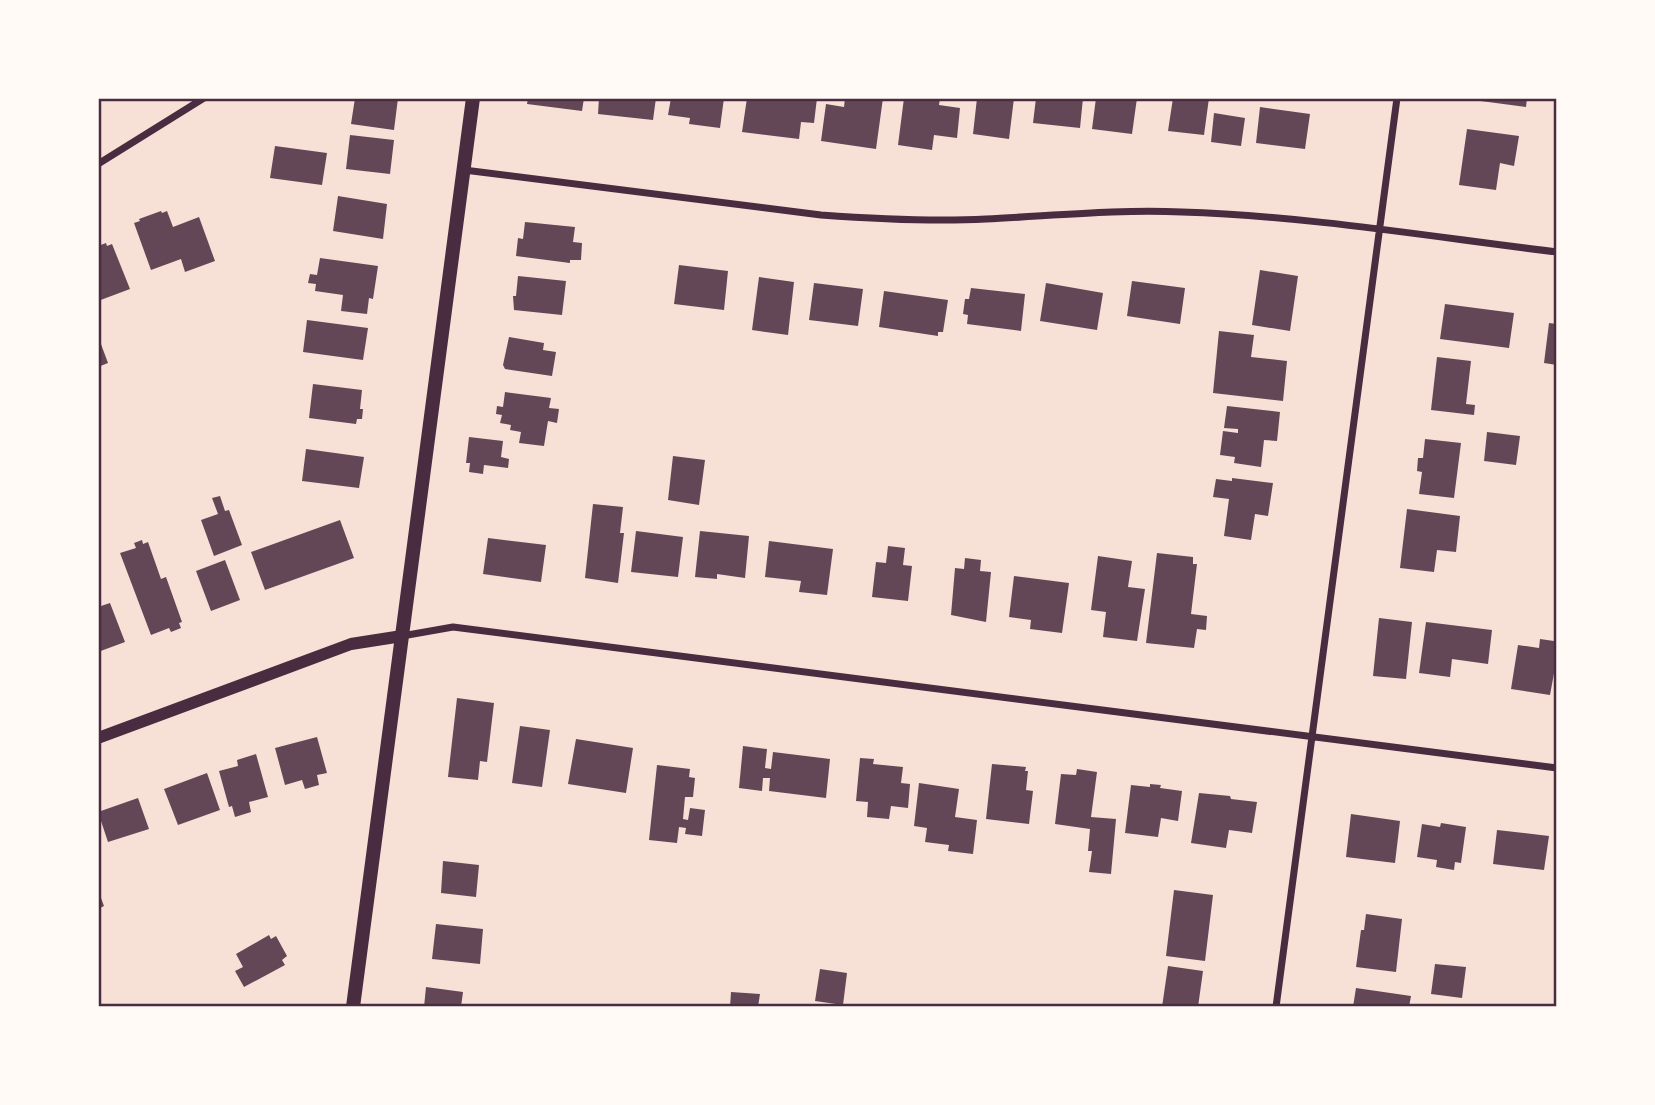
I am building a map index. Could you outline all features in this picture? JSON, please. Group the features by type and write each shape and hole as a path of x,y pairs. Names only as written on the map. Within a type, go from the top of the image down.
{"main road":[{"path":"353,1007 473,98"}],"street":[{"path":"98,164 204,98"},
{"path":"1276,1007 1397,98"},
{"path":"464,170 821,215 873,219 983,219 1100,212 1180,211 1263,216 1557,253"},
{"path":"98,738 351,644 453,626 1557,768"}],"building":[{"path":"355,98 398,98 394,130 351,124"},
{"path":"528,98 584,98 582,111 527,104"},
{"path":"599,98 656,98 653,120 598,114"},
{"path":"671,98 724,98 720,128 689,124 690,118 668,115"},
{"path":"747,98 817,98 814,123 801,122 799,139 742,132"},
{"path":"845,98 883,98 876,149 821,141 826,104 844,107"},
{"path":"904,98 940,98 939,105 960,108 957,138 934,135 932,150 898,145"},
{"path":"977,98 1014,98 1009,139 973,134"},
{"path":"1036,98 1083,98 1080,128 1033,123"},
{"path":"1096,98 1137,98 1132,134 1092,129"},
{"path":"1173,98 1209,98 1204,135 1168,131"},
{"path":"1473,98 1527,98 1526,107"},
{"path":"1260,107 1310,114 1305,149 1256,143"},
{"path":"1214,113 1245,118 1241,146 1211,142"},
{"path":"1467,129 1519,136 1514,166 1500,163 1496,190 1459,185"},
{"path":"350,135 394,140 390,174 346,169"},
{"path":"275,146 327,153 322,185 270,178"},
{"path":"338,196 387,204 383,239 333,231"},
{"path":"167,211 173,227 199,217 215,261 185,272 181,259 151,270 134,223"},
{"path":"525,222 575,227 573,242 582,243 581,260 570,260 570,263 516,256 518,238 523,239"},
{"path":"106,243 107,246 112,244 130,289 98,301 98,246"},
{"path":"320,258 378,266 373,299 369,298 367,314 341,311 343,295 315,291 316,284 308,283 310,274 317,275"},
{"path":"679,265 728,271 724,310 674,304"},
{"path":"1260,270 1298,276 1290,331 1252,325"},
{"path":"518,276 566,281 562,315 514,310 513,296 516,296"},
{"path":"759,277 794,282 788,335 752,330"},
{"path":"1132,281 1185,288 1180,324 1127,316"},
{"path":"814,283 863,289 858,326 809,320"},
{"path":"1046,283 1103,293 1097,330 1040,321"},
{"path":"971,288 1025,294 1021,331 967,324 968,315 963,314 965,299 969,299"},
{"path":"884,291 948,300 943,332 938,332 938,336 879,327"},
{"path":"1445,304 1514,313 1509,348 1440,339"},
{"path":"307,320 368,328 363,360 303,352"},
{"path":"1549,323 1557,324 1557,365 1544,363"},
{"path":"1219,331 1254,335 1251,357 1287,361 1283,401 1213,393"},
{"path":"98,336 108,363 98,367"},
{"path":"509,337 544,343 543,350 556,352 552,376 505,369 503,365"},
{"path":"1437,357 1471,361 1466,404 1475,405 1474,415 1431,410"},
{"path":"313,384 362,390 362,419 357,419 356,424 309,418"},
{"path":"505,392 551,398 549,408 559,409 557,423 548,421 544,446 519,443 521,432 510,430 511,425 500,423 502,415 496,414 497,406 503,407"},
{"path":"1227,406 1280,412 1277,441 1264,440 1261,467 1234,463 1235,457 1220,455 1223,431 1238,433 1238,429 1224,428"},
{"path":"1487,432 1520,436 1516,465 1484,461"},
{"path":"469,437 503,441 501,457 509,459 508,468 484,465 483,474 469,472 470,463 466,463"},
{"path":"1425,439 1461,443 1454,498 1419,494 1422,472 1417,471 1418,458 1423,458"},
{"path":"306,449 364,457 359,488 302,481"},
{"path":"673,456 705,460 699,505 668,500"},
{"path":"1232,478 1273,483 1268,516 1255,514 1251,540 1224,536 1229,499 1213,497 1216,479 1232,481"},
{"path":"220,496 225,511 229,510 242,545 214,556 201,520 218,514 212,498"},
{"path":"593,504 623,507 620,533 624,533 618,583 585,578"},
{"path":"1407,509 1460,516 1456,552 1437,550 1434,572 1400,568"},
{"path":"340,520 354,558 265,590 251,552"},
{"path":"636,531 683,537 678,577 631,572"},
{"path":"700,531 749,536 745,578 717,574 717,579 695,577"},
{"path":"488,538 546,545 541,582 483,574"},
{"path":"142,540 143,544 148,542 161,579 166,577 182,622 179,623 181,628 171,632 169,628 151,635 120,553 136,548 134,543"},
{"path":"769,541 833,549 827,595 799,592 801,581 765,577"},
{"path":"888,546 905,548 903,565 912,566 908,601 872,597 876,562 886,563"},
{"path":"1157,553 1193,557 1193,564 1197,564 1191,614 1207,616 1206,630 1197,629 1194,648 1146,643"},
{"path":"1098,556 1132,561 1128,587 1145,589 1137,641 1103,637 1106,612 1091,610"},
{"path":"965,558 981,560 980,571 991,572 986,622 951,615 955,568 964,569"},
{"path":"225,560 240,600 211,611 196,571"},
{"path":"1014,576 1069,583 1062,633 1030,629 1031,620 1009,617"},
{"path":"110,603 125,642 98,652 98,607"},
{"path":"1379,618 1412,622 1406,679 1373,676"},
{"path":"1426,622 1492,630 1488,664 1452,659 1450,677 1419,673"},
{"path":"1555,630 1557,657 1550,695 1511,689 1518,645 1539,648 1540,639 1554,641"},
{"path":"457,698 494,703 487,762 480,761 478,780 448,777"},
{"path":"520,726 550,730 542,787 512,783"},
{"path":"317,737 327,773 317,775 319,785 305,789 302,780 285,785 275,748"},
{"path":"576,739 633,748 626,793 568,784"},
{"path":"743,746 767,749 765,768 771,769 773,752 830,759 826,798 769,791 770,778 763,778 762,791 739,788"},
{"path":"256,754 268,797 249,802 251,812 235,817 232,806 229,807 219,771 238,766 237,760"},
{"path":"860,758 874,759 873,764 903,767 901,783 910,784 908,808 891,806 889,819 867,817 868,802 856,801"},
{"path":"992,764 1026,767 1026,790 1033,791 1029,824 986,819"},
{"path":"657,765 690,769 689,777 695,778 693,797 685,797 683,819 688,820 690,808 705,810 702,836 685,834 686,828 679,827 677,843 649,840"},
{"path":"1077,769 1097,772 1091,817 1116,819 1111,874 1089,872 1092,851 1088,851 1090,829 1055,824 1061,774 1076,775"},
{"path":"207,773 220,810 178,825 164,789"},
{"path":"919,783 959,789 955,817 977,820 973,854 948,851 949,845 925,842 927,828 914,826"},
{"path":"1150,784 1182,791 1178,821 1161,818 1158,837 1125,833 1131,785 1150,787"},
{"path":"1199,793 1257,802 1252,833 1229,830 1226,848 1191,843"},
{"path":"138,798 149,829 108,842 98,812"},
{"path":"1351,814 1400,821 1395,863 1346,857"},
{"path":"1441,823 1466,827 1461,863 1455,862 1454,870 1436,867 1437,860 1417,857 1422,824 1440,827"},
{"path":"1497,830 1549,836 1544,870 1493,864"},
{"path":"443,861 479,865 476,897 441,893"},
{"path":"98,890 104,906 98,909"},
{"path":"1174,890 1213,895 1205,961 1166,956"},
{"path":"1366,914 1402,919 1396,972 1356,967"},
{"path":"436,924 483,929 480,964 432,959"},
{"path":"269,935 271,939 276,936 287,956 282,960 285,965 244,987 235,971 243,967 236,954"},
{"path":"1435,964 1466,967 1462,998 1431,994"},
{"path":"1168,966 1203,971 1198,1007 1162,1007"},
{"path":"820,969 847,973 843,1005 815,1001"},
{"path":"426,987 463,992 461,1007 424,1007"},
{"path":"1356,988 1411,996 1409,1007 1353,1007"},
{"path":"731,992 760,994 758,1007 730,1007"}]}
